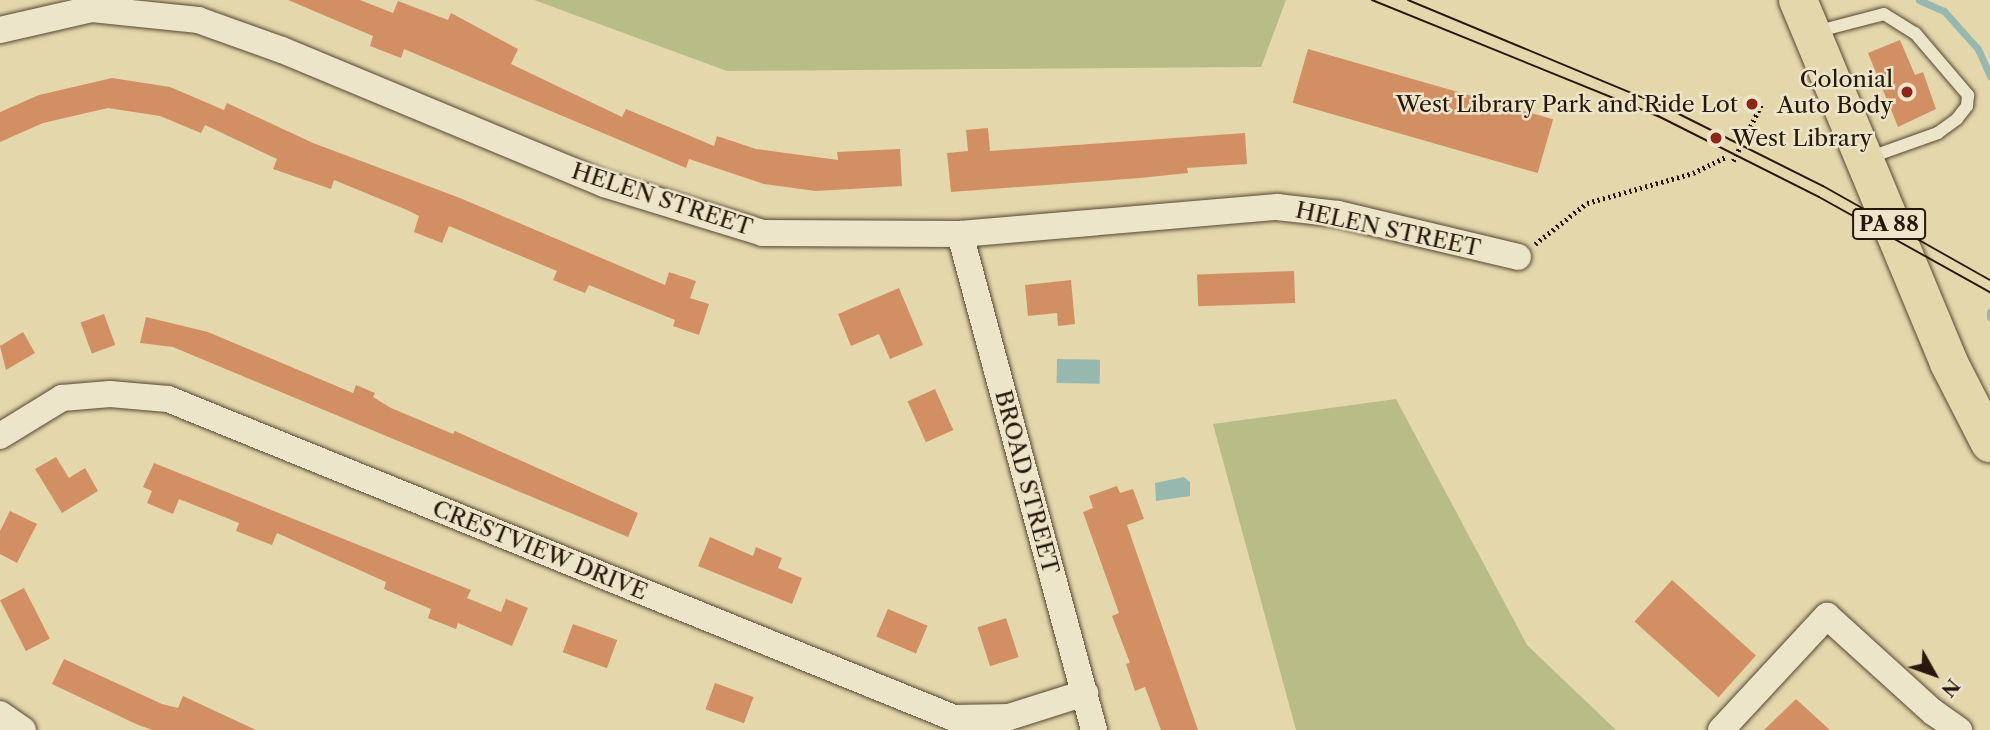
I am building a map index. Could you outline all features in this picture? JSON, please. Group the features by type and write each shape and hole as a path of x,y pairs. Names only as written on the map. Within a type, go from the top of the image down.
{"main road":[{"name":"PA 88","path":"1805,17 1949,363 1990,443"}],"street":[{"name":"HELEN STREET","path":"0,30 92,9 198,20 282,50 604,184 763,233 960,234 1277,207 1338,214 1518,257"},
{"name":"BROAD STREET","path":"960,234 1094,730"},
{"name":"CRESTVIEW DRIVE","path":"0,436 62,398 110,394 168,399 954,718 1009,717 1084,693"},
{"path":"1721,730 1827,616 1933,712 1959,730"},
{"path":"0,714 23,730"}],"lane":[{"path":"1805,17 1884,14 1915,33 1968,96 1967,106 1957,119 1938,132 1863,159"}],"path":[{"path":"1733,161 1761,104"},
{"path":"1518,257 1587,203 1693,173 1726,157"}],"green space":[{"path":"534,0 1286,0 1261,67 727,71"},
{"path":"1396,399 1527,645 1616,730 1296,730 1213,424"}],"water":[{"path":"1057,359 1100,360 1100,384 1057,383"},
{"path":"1184,477 1190,482 1190,496 1156,501 1155,483"}],"building":[{"path":"288,0 360,0 393,13 398,1 448,20 451,13 518,49 511,64 622,117 626,109 714,146 717,136 756,149 838,160 837,152 900,149 902,186 816,191 764,184 689,159 686,168 404,49 401,58 370,46 373,36"},
{"name":"Colonial Auto Body","path":"1900,40 1915,75 1923,72 1936,109 1898,127 1868,53"},
{"path":"1308,49 1553,119 1538,173 1293,103"},
{"path":"112,78 170,87 224,110 227,103 313,143 460,198 665,285 669,272 696,281 690,298 709,304 699,335 673,326 675,320 589,285 585,293 553,280 557,271 449,226 442,243 414,232 419,216 334,180 331,189 273,169 277,159 205,125 201,133 160,116 108,108 43,123 0,142 0,112 39,95"},
{"path":"988,128 990,151 1245,133 1247,164 1187,168 1188,173 1140,178 951,192 947,153 968,151 966,130"},
{"path":"1294,271 1295,303 1198,306 1197,274"},
{"path":"1071,280 1075,324 1058,326 1057,313 1028,316 1025,285"},
{"path":"899,288 923,345 890,359 879,334 851,346 838,314"},
{"path":"104,314 115,345 92,354 81,323"},
{"path":"146,317 208,332 353,393 356,385 375,393 373,397 391,408 453,434 455,431 638,513 628,537 173,347 140,343"},
{"path":"23,332 35,353 6,370 0,346"},
{"path":"935,389 953,430 926,442 908,401"},
{"path":"56,457 69,478 85,468 98,491 62,513 35,469"},
{"path":"154,463 471,590 467,598 501,612 506,599 528,608 512,646 458,623 456,629 428,618 431,609 384,589 386,582 277,533 272,545 236,531 239,523 179,499 173,514 147,503 152,491 143,487"},
{"path":"1117,486 1120,493 1133,489 1144,519 1127,525 1198,730 1161,730 1145,687 1135,691 1126,664 1130,663 1112,616 1119,613 1083,512 1093,508 1089,496"},
{"path":"10,511 37,524 17,563 0,554 0,531"},
{"path":"710,537 753,556 756,547 782,558 778,568 802,578 792,604 698,566"},
{"path":"1672,580 1756,656 1719,697 1635,622"},
{"path":"24,588 50,639 26,651 0,600"},
{"path":"888,609 928,626 916,653 876,637"},
{"path":"1006,618 1019,657 990,666 977,627"},
{"path":"573,624 617,640 607,668 563,652"},
{"path":"64,659 162,704 178,708 183,696 256,730 152,730 52,684"},
{"path":"715,683 754,697 744,723 705,709"},
{"path":"1796,699 1830,730 1764,730"}],"waterway":[{"path":"1919,0 1944,11 1978,49 1990,76"},
{"path":"1990,312 1990,317"}],"tram line":[{"path":"1372,0 1658,116 1819,197 1990,292"},
{"path":"1408,0 1663,106 1823,186 1990,280"}],"place":[{"name":"Colonial Auto Body","path":"1907,92"},
{"name":"West Library Park and Ride Lot","path":"1752,104"},
{"name":"West Library","path":"1716,138"}]}
